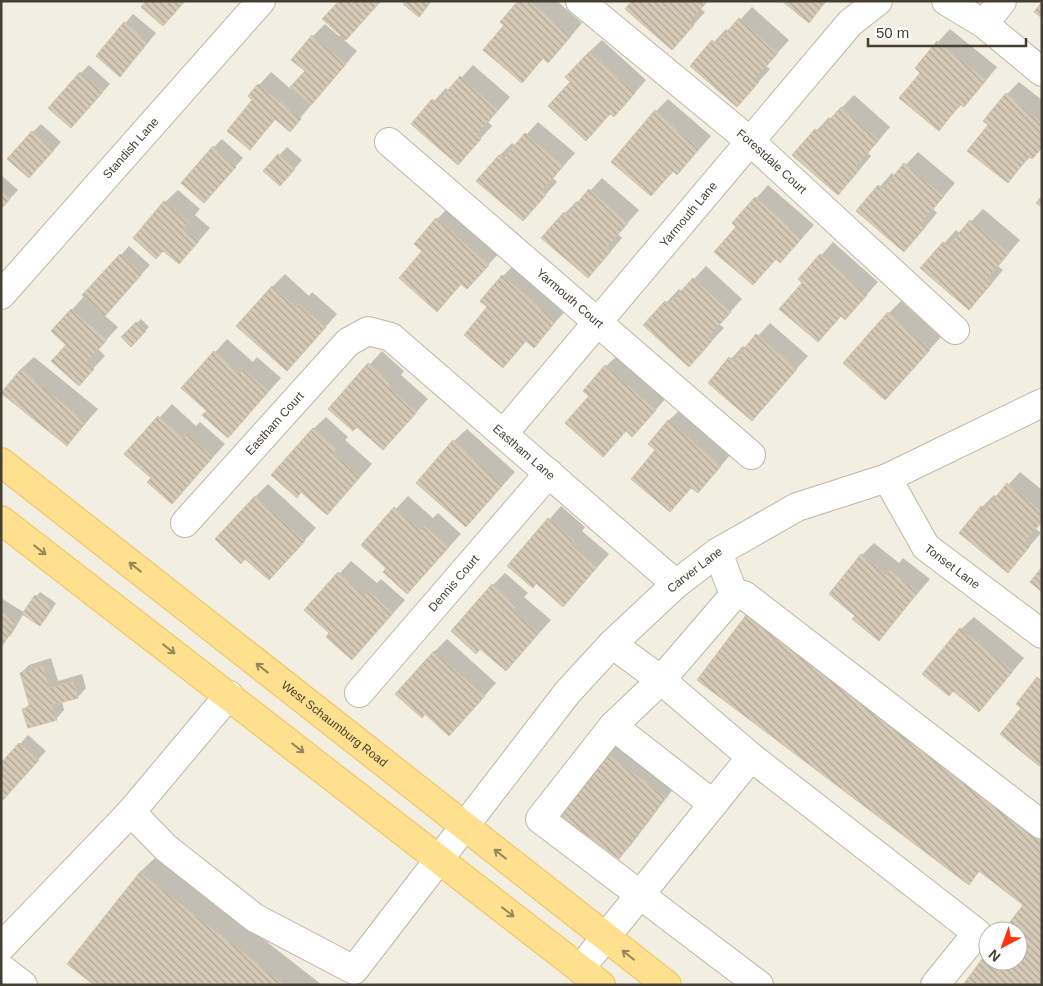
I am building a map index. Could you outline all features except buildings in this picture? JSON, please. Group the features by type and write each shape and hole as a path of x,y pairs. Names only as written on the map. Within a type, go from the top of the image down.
{"main road":[{"name":"West Schaumburg Road","path":"1,462 605,936 657,982"},
{"path":"1,520 602,985"}],"street":[{"name":"Standish Lane","path":"1,296 261,1"},
{"name":"Forestdale Court","path":"580,1 751,142 955,330"},
{"name":"Yarmouth Lane","path":"504,433 850,23 878,1"},
{"path":"946,1 984,24 1042,72"},
{"path":"984,24 1002,1"},
{"name":"Yarmouth Court","path":"390,142 598,320 751,455"},
{"name":"Eastham Lane","path":"368,331 391,337 676,584"},
{"name":"Eastham Court","path":"185,523 348,342 368,331"},
{"name":"Carver Lane","path":"358,978 440,858 567,693 612,644 676,584 718,552 797,507 887,478 1042,403"},
{"name":"Dennis Court","path":"359,693 549,472"},
{"name":"Tonset Lane","path":"887,478 926,547 1042,634"},
{"path":"718,552 734,595"},
{"path":"759,985 540,818 613,726 661,680 734,595 744,595 1042,825"},
{"path":"612,644 661,680 751,757 977,933 935,985"},
{"path":"1,947 131,812 228,695"},
{"path":"613,726 713,804"},
{"path":"580,969 751,757"},
{"path":"131,812 166,848 255,918 358,978"},
{"path":"1,968 23,985"}]}
